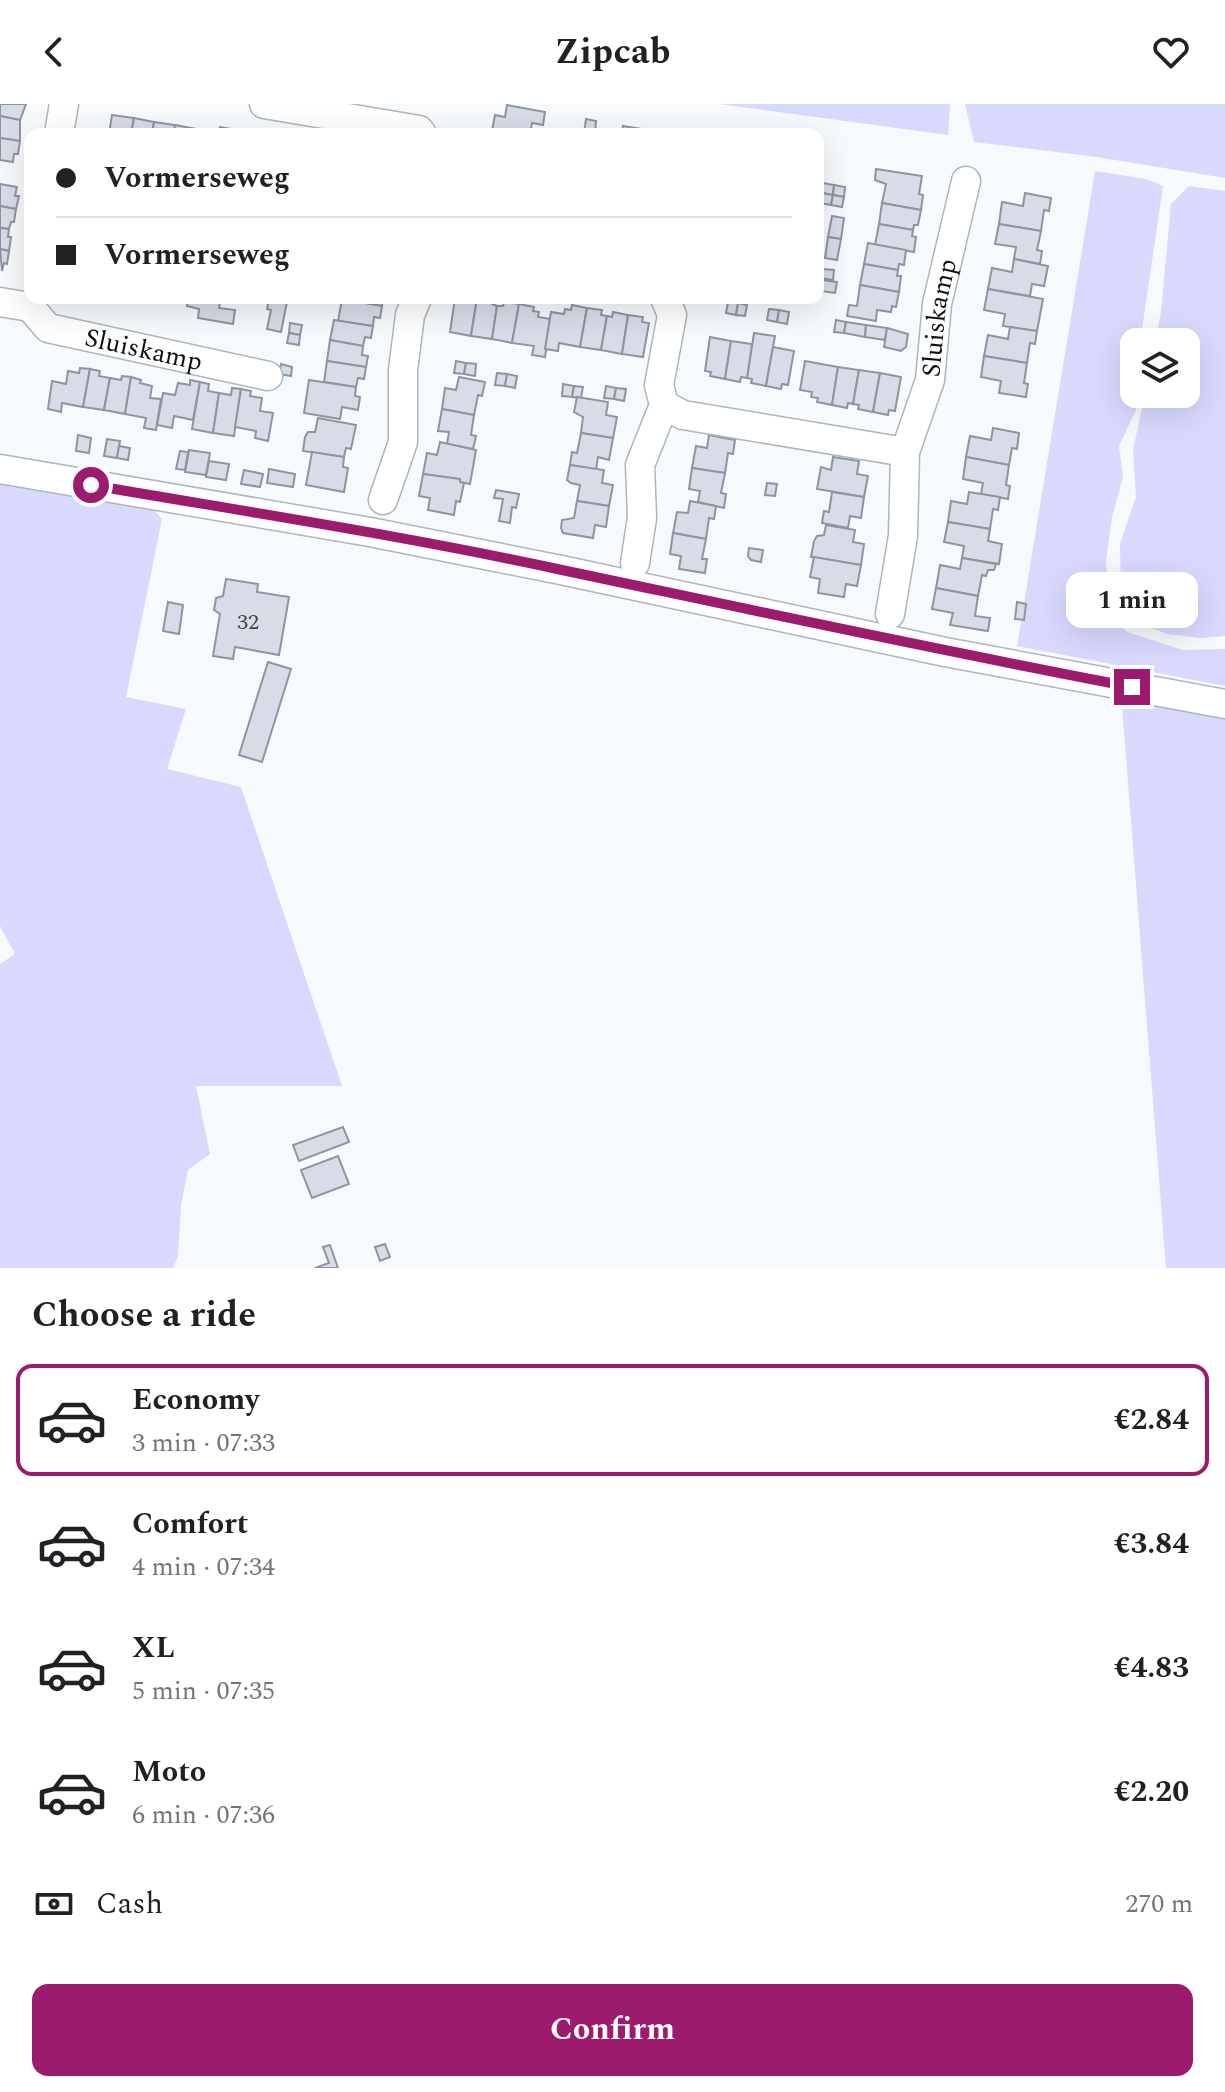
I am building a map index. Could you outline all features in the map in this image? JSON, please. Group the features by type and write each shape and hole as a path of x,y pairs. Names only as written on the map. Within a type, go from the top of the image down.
{"street":[{"path":"60,128 64,104"},
{"path":"264,104 375,113 414,128"},
{"name":"Sluiskamp","path":"890,614 903,536 905,452 930,380 937,304 966,181"},
{"name":"Sluiskamp","path":"0,302 24,302"},
{"name":"Sluiskamp","path":"32,304 48,328 268,376"},
{"path":"383,500 403,442 403,370 410,315 415,304"},
{"path":"635,563 642,518 640,465 664,405 659,385 672,315 669,304"},
{"path":"664,405 683,415 905,452"},
{"path":"0,469 385,535 945,652 1225,704"}],"shaded area":[{"path":"719,104 950,104 948,135"},
{"path":"965,104 1225,104 1225,178 1097,157 974,142"},
{"path":"1095,171 1146,179 1163,186 1142,328 1120,328 1120,408 1136,410 1119,446 1123,477 1112,517 1106,561 1111,616 1127,632 1183,650 1225,649 1225,686 1017,646"},
{"path":"1189,186 1225,191 1225,636 1200,638 1167,634 1134,621 1121,602 1120,544 1136,497 1133,450 1142,408 1200,408 1200,328 1158,328 1171,204"},
{"path":"0,476 147,503 162,519 126,697 186,709 167,769 241,787 342,1086 196,1086 210,1154 188,1170 181,1205 178,1256 173,1268 0,1268 0,964 15,954 0,926"},
{"path":"1121,693 1225,713 1225,1268 1166,1268"}],"building":[{"path":"0,104 26,104 20,120 0,116"},
{"path":"507,105 545,112 543,125 532,123 531,128 493,128 495,115 505,117"},
{"path":"112,115 134,118 132,128 110,128"},
{"path":"0,116 20,120 20,141 0,138"},
{"path":"134,118 154,122 153,128 132,128"},
{"path":"586,119 596,121 595,128 585,128"},
{"path":"154,122 175,125 175,128 153,128"},
{"path":"0,138 20,141 13,162 0,160"},
{"path":"876,169 922,176 919,194 923,195 921,210 882,203 886,184 875,180"},
{"path":"824,183 834,185 833,195 824,193"},
{"path":"0,184 17,187 15,196 19,196 16,209 0,206"},
{"path":"834,185 845,187 844,197 833,195"},
{"path":"824,193 833,195 831,205 824,204"},
{"path":"1025,193 1051,198 1049,211 1044,210 1041,231 999,224 1002,202 1023,206"},
{"path":"833,195 844,197 842,207 831,205"},
{"path":"882,203 921,210 918,225 914,225 913,230 879,224"},
{"path":"0,206 16,209 14,222 11,222 9,229 0,228"},
{"path":"832,216 844,218 841,239 828,237"},
{"path":"879,224 913,230 912,236 916,237 914,252 875,245"},
{"path":"999,224 1041,231 1037,250 1042,251 1040,264 1014,259 1016,247 995,244"},
{"path":"0,228 9,229 9,251 0,249"},
{"path":"828,237 841,239 837,260 825,258"},
{"path":"868,243 906,250 904,265 899,264 898,270 864,264"},
{"path":"0,249 9,251 7,264 4,263 2,271"},
{"path":"1014,259 1048,266 1044,286 1032,284 1030,296 988,289 992,268 1012,272"},
{"path":"864,264 898,270 897,276 901,276 899,292 860,285"},
{"path":"824,269 834,270 833,280 824,279"},
{"path":"824,280 837,282 835,293 824,292"},
{"path":"860,285 899,292 896,307 892,306 891,312 877,310 876,321 847,316 849,305 857,306"},
{"path":"988,289 1043,299 1037,331 1003,326 1005,314 984,310"},
{"path":"220,304 219,308 235,310 233,324 198,318 199,309 187,306"},
{"path":"268,304 287,304 281,332 267,329 271,310 267,309"},
{"path":"341,304 382,306 380,318 374,317 373,326 338,321"},
{"path":"454,304 476,304 471,336 450,332"},
{"path":"476,304 497,306 492,339 471,336"},
{"path":"519,304 512,343 492,339 497,306"},
{"path":"519,304 534,307 533,311 539,312 538,317 551,319 545,357 532,355 534,346 512,343"},
{"path":"728,304 738,304 736,315 726,313"},
{"path":"738,304 747,305 745,316 736,315"},
{"path":"572,305 587,308 580,347 559,343 558,351 545,349 551,312 564,314 565,309 571,310"},
{"path":"587,308 602,310 601,315 607,316 601,350 580,347"},
{"path":"769,309 779,310 777,322 767,320"},
{"path":"779,310 789,312 787,324 777,322"},
{"path":"613,312 628,315 622,354 601,350 607,316 612,317"},
{"path":"628,315 643,317 642,322 649,323 643,357 622,354"},
{"path":"334,320 373,326 371,338 365,337 363,346 330,340"},
{"path":"836,320 846,322 844,333 834,332"},
{"path":"846,322 866,325 865,337 844,333"},
{"path":"290,323 302,325 300,335 289,333"},
{"path":"866,325 887,328 885,340 865,337"},
{"path":"1010,327 1037,331 1035,344 1030,343 1027,363 984,356 988,335 1008,339"},
{"path":"887,328 908,334 906,347 901,351 884,347"},
{"path":"289,333 300,335 299,345 287,343"},
{"path":"754,333 775,336 766,386 751,383 752,379 747,378"},
{"path":"710,337 731,341 725,379 710,376 711,372 705,371"},
{"path":"330,340 363,346 362,355 368,356 366,367 327,361"},
{"path":"731,341 752,344 747,378 741,377 740,382 725,379"},
{"path":"773,347 794,351 788,385 782,384 781,389 766,386"},
{"path":"984,356 1027,363 1024,383 1028,384 1026,397 999,393 1001,381 981,377"},
{"path":"327,361 366,367 364,379 358,378 356,387 324,382"},
{"path":"456,361 466,363 464,374 454,373"},
{"path":"805,361 838,367 832,405 817,402 818,398 811,397 812,392 800,390"},
{"path":"466,363 476,364 475,376 464,374"},
{"path":"281,364 292,367 291,376 279,374"},
{"path":"838,367 859,370 853,404 848,403 847,408 832,405"},
{"path":"80,368 90,369 83,407 62,403 61,412 48,409 52,381 66,384 68,371 79,373"},
{"path":"90,369 100,371 99,376 110,378 104,410 83,407"},
{"path":"859,370 880,373 873,412 858,409 859,405 853,404"},
{"path":"497,373 507,374 505,386 495,385"},
{"path":"880,373 901,377 895,411 889,410 888,415 873,412"},
{"path":"507,374 517,376 515,388 505,386"},
{"path":"122,376 131,377 125,414 104,410 110,378 121,380"},
{"path":"131,377 152,386 150,398 161,399 156,430 144,428 146,418 125,414"},
{"path":"459,377 485,382 482,396 478,395 474,415 442,409 445,388 456,390"},
{"path":"190,380 200,382 193,420 174,416 172,428 157,425 163,393 175,395 178,383 190,385"},
{"path":"309,380 356,387 355,396 360,397 358,410 342,407 340,419 304,413"},
{"path":"200,382 209,384 208,391 219,393 213,433 192,429"},
{"path":"563,384 574,386 572,397 562,396"},
{"path":"574,386 583,387 581,398 572,397"},
{"path":"606,386 616,388 614,399 604,398"},
{"path":"232,388 241,389 234,436 213,433 219,393 231,395"},
{"path":"616,388 626,389 624,401 614,399"},
{"path":"241,389 251,391 250,396 262,398 260,411 273,413 268,441 255,438 256,431 235,427"},
{"path":"577,397 608,402 606,415 617,417 613,438 581,433 583,417 574,412"},
{"path":"442,409 474,415 471,435 476,436 473,449 447,444 449,432 438,431"},
{"path":"318,418 356,425 351,449 346,448 344,457 303,451 305,437 308,432 315,432"},
{"path":"993,428 1019,433 1017,449 1012,448 1009,465 966,457 970,436 991,440"},
{"path":"581,433 613,438 609,460 598,457 596,470 570,465 572,452 577,453"},
{"path":"78,435 91,438 89,453 76,451"},
{"path":"709,435 735,440 733,454 728,453 725,473 692,468 696,446 707,448"},
{"path":"107,439 120,441 117,458 104,456"},
{"path":"440,442 476,450 470,484 460,482 460,479 423,474 427,453 437,455"},
{"path":"119,446 130,448 128,460 117,458"},
{"path":"189,450 210,453 206,475 185,472"},
{"path":"180,451 188,452 185,470 176,469"},
{"path":"312,452 344,457 343,467 348,468 344,492 306,485"},
{"path":"833,457 859,461 857,474 868,476 864,497 817,489 821,467 831,470"},
{"path":"966,457 1009,465 1006,485 1010,486 1008,499 981,494 983,483 963,479"},
{"path":"209,461 229,464 226,480 206,477"},
{"path":"570,465 604,470 602,483 613,485 609,506 577,501 580,485 567,480"},
{"path":"692,468 725,473 721,493 726,494 724,508 698,502 700,491 689,489"},
{"path":"269,469 295,474 293,487 267,483"},
{"path":"244,470 263,474 260,487 241,484"},
{"path":"423,474 460,479 464,483 454,515 428,510 430,498 419,496"},
{"path":"767,483 777,484 775,496 765,495"},
{"path":"496,490 519,494 516,508 512,507 510,523 499,521 503,499 494,498"},
{"path":"832,492 864,497 861,518 850,516 848,528 822,523 824,511 829,512"},
{"path":"969,492 1000,497 998,510 993,509 990,529 948,522 951,501 967,504"},
{"path":"577,501 609,506 606,527 595,525 593,538 563,533 562,520 574,518"},
{"path":"690,501 716,506 714,519 709,518 706,539 673,533 677,512 688,513"},
{"path":"948,522 990,529 988,541 1002,544 999,564 962,558 964,546 944,542"},
{"path":"826,525 855,530 853,542 864,544 861,565 811,557 814,541 817,536 824,535"},
{"path":"673,533 706,539 702,559 707,559 705,573 679,569 681,556 670,554"},
{"path":"749,548 763,550 761,562 751,560"},
{"path":"814,557 861,565 857,586 846,584 844,597 818,593 820,579 810,577"},
{"path":"962,558 996,564 994,570 988,570 986,576 982,575 978,596 936,588 940,565 960,569"},
{"path":"226,579 258,584 257,592 289,597 279,655 235,647 233,659 213,656 220,614 214,610 216,598 223,596"},
{"path":"936,588 978,596 975,616 990,618 988,631 950,625 953,613 932,609"},
{"path":"168,602 183,605 179,634 163,631"},
{"path":"1017,602 1026,604 1024,620 1015,619"},
{"path":"268,662 291,669 262,762 239,755"},
{"path":"343,1127 349,1142 299,1161 293,1145"},
{"path":"338,1156 349,1184 312,1198 301,1170"},
{"path":"385,1244 390,1257 380,1261 375,1247"},
{"path":"330,1245 338,1268 315,1268 329,1263 323,1247"}],"route":[{"path":"91,485 398,538 945,652 1132,687"}]}
